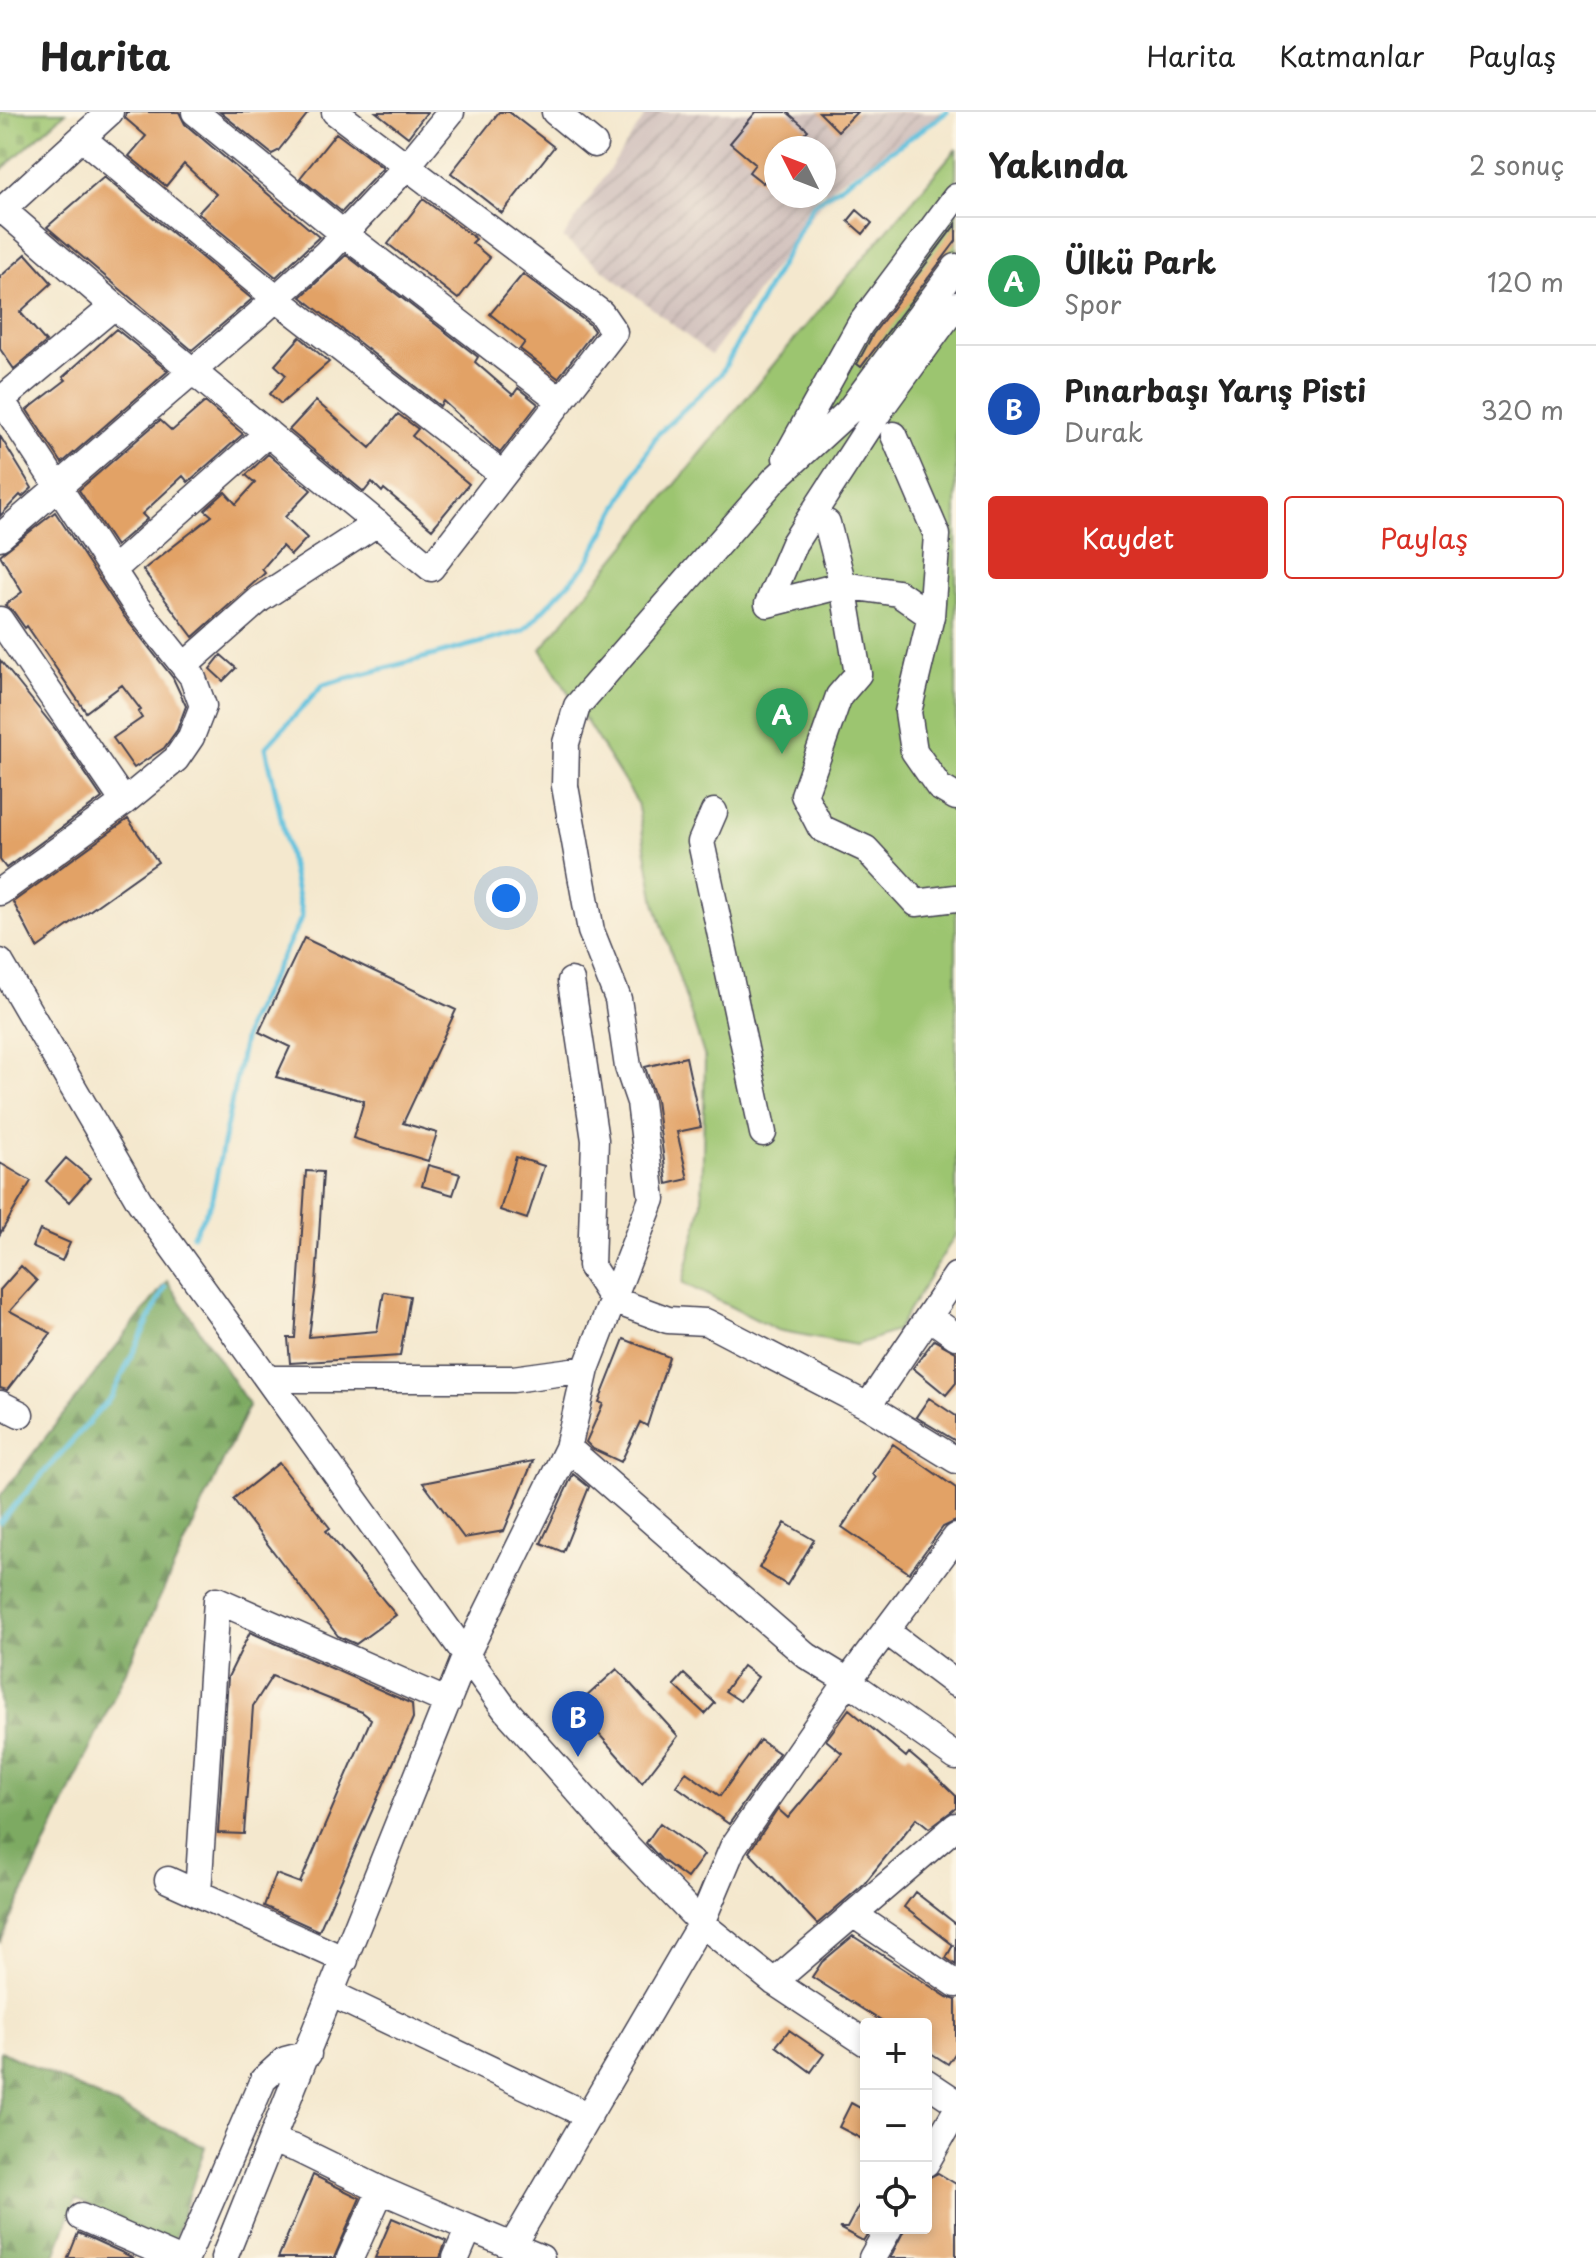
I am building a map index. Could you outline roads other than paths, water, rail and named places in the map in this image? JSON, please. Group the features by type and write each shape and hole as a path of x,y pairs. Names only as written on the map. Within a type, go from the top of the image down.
{"street":[{"path":"110,112 1,211 431,568 614,332 601,313 335,112"},
{"path":"195,112 344,234 561,401"},
{"path":"0,537 277,299 344,234 407,166 451,112"},
{"path":"555,112 594,144"},
{"path":"82,138 277,299 503,475"},
{"path":"775,479 860,325 956,197"},
{"path":"224,2258 466,1655 568,1448 586,1369 652,1199 640,1102 628,1067 618,999 591,931 565,786 566,743 577,706 775,479 848,412 956,267"},
{"path":"931,616 898,593 843,585 768,604 794,543 884,404 956,305"},
{"path":"0,892 124,802 176,759 191,737 203,706 192,676 136,606 0,399 114,306"},
{"path":"113,570 268,433"},
{"path":"894,435 937,535 931,616 908,712 914,751 939,787 956,797"},
{"path":"184,666 260,599 377,523"},
{"path":"827,523 843,585 858,674 839,696 804,795 821,828 866,849 916,903 956,898"},
{"path":"0,620 124,802"},
{"path":"714,812 701,842 763,1133"},
{"path":"0,962 140,1202 505,1709 624,1843 701,1923 774,1982 860,2039"},
{"path":"571,981 595,1140 591,1266 613,1300 668,1320 706,1322 868,1406 956,1460"},
{"path":"868,1406 956,1276"},
{"path":"929,1317 956,1336"},
{"path":"269,1379 513,1379 586,1369"},
{"path":"568,1448 807,1656 956,1757"},
{"path":"512,2246 701,1923 733,1847 848,1681 956,1537"},
{"path":"198,1893 217,1600 448,1702"},
{"path":"886,1631 956,1684"},
{"path":"774,1982 956,1826"},
{"path":"168,1880 345,1960"},
{"path":"853,1914 956,1984"},
{"path":"332,1994 589,2116"},
{"path":"186,2258 263,2080 285,2060 308,2054"},
{"path":"932,2086 956,2102"},
{"path":"927,2162 956,2111"},
{"path":"272,2141 297,2149 381,2190 541,2258"},
{"path":"350,2258 381,2190"},
{"path":"81,2217 175,2258"},
{"path":"456,2258 469,2228"},
{"path":"872,2258 886,2234"}],"waterway":[{"path":"193,1235 211,1203 247,1025 302,917 266,747 323,685 523,631 586,565 656,436 721,374 813,205 947,112"},
{"path":"0,1522 112,1396 165,1287"}],"place":[{"name":"Ülkü Park","path":"782,754"},
{"name":"Pınarbaşı Yarış Pisti","path":"578,1757"}]}
